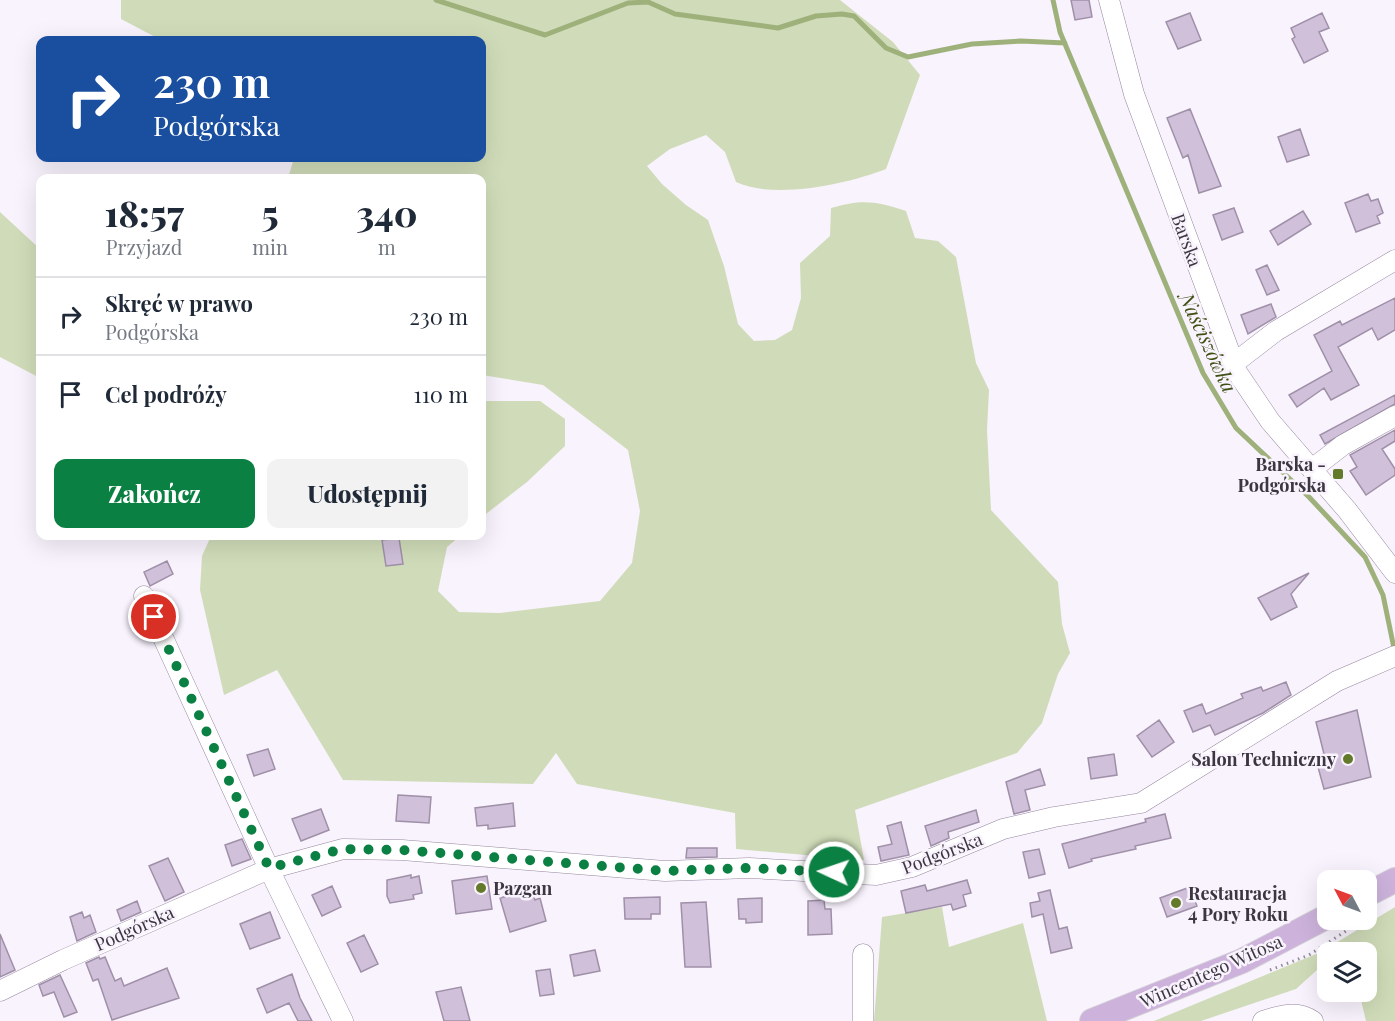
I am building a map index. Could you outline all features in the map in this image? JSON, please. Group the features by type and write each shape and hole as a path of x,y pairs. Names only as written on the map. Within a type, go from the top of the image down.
{"main road":[{"path":"1377,889 1395,879"},
{"name":"Wincentego Witosa","path":"1092,1021 1125,1016 1242,961 1317,922"}],"street":[{"name":"Barska","path":"1109,0 1134,94 1233,364 1249,392 1270,421 1380,551 1395,573"},
{"path":"1233,364 1276,331 1395,260"},
{"path":"1312,469 1343,445 1395,416"},
{"path":"144,597 269,868 343,1021"},
{"name":"Podgórska","path":"0,991 63,960 269,868 343,849 402,850 665,871 749,868 876,875 912,867 1003,829 1054,817 1141,803 1337,681 1395,656"},
{"path":"863,954 863,1021"},
{"path":"1263,1021 1293,1014 1305,1016 1313,1021"}],"green space":[{"path":"121,0 840,0 893,42 920,75 886,169 852,180 811,188 770,190 752,187 736,182 725,152 706,135 670,149 647,166 662,184 708,220 724,266 738,324 754,341 775,340 792,330 801,298 800,263 830,236 831,208 869,202 906,211 915,238 938,241 956,257 976,363 989,390 987,430 991,510 1058,582 1062,624 1070,653 1058,674 1042,723 1017,753 855,810 864,860 736,849 735,813 577,784 556,753 533,784 343,780 277,670 224,695 200,590 202,556 209,540 455,540 447,547 438,591 459,612 500,613 600,601 632,563 640,511 628,450 543,385 486,376 486,174 289,174 293,162 486,162 486,36 153,36 121,19"},
{"path":"0,212 36,245 36,376 0,357"},
{"path":"486,401 540,401 565,419 565,446 527,482 486,514"},
{"path":"942,907 949,947 1023,923 1047,1021 874,1021 882,917"},
{"path":"1395,907 1395,1021 1366,1021 1361,1002 1377,1002 1377,942 1337,942 1357,930 1377,930 1377,918"},
{"path":"1317,954 1317,970 1296,989 1201,1021 1154,1021"}],"building":[{"path":"1071,0 1089,0 1092,17 1075,20"},
{"path":"1190,13 1201,40 1178,49 1166,22"},
{"path":"1322,13 1329,28 1319,32 1328,51 1304,63 1292,39 1295,37 1291,28"},
{"path":"1190,109 1221,186 1199,193 1188,155 1183,158 1167,118"},
{"path":"1300,129 1309,155 1287,162 1278,137"},
{"path":"1368,194 1371,201 1378,199 1383,213 1377,216 1380,223 1356,232 1345,203"},
{"path":"1234,208 1243,232 1222,240 1213,215"},
{"path":"1303,211 1311,224 1278,245 1270,231"},
{"path":"1267,265 1279,290 1267,295 1256,270"},
{"path":"1395,298 1395,330 1378,340 1372,328 1338,347 1359,385 1331,400 1324,388 1297,407 1289,395 1332,371 1314,335 1340,321 1342,325"},
{"path":"1271,304 1276,317 1248,334 1241,315"},
{"path":"1395,395 1395,404 1325,444 1320,435"},
{"path":"1395,430 1395,441 1382,449 1395,469 1395,475 1366,495 1350,471 1357,467 1350,455"},
{"path":"382,540 399,540 403,564 386,566"},
{"path":"167,561 173,574 150,586 144,572"},
{"path":"1309,573 1291,594 1297,607 1271,620 1258,598"},
{"path":"1286,682 1291,695 1263,713 1215,735 1210,725 1193,732 1184,711 1202,704 1206,714 1243,698 1241,694 1261,687 1263,691"},
{"path":"1357,710 1371,777 1324,789 1315,756 1324,754 1316,722"},
{"path":"1159,720 1174,742 1152,757 1137,736"},
{"path":"268,749 275,769 254,776 247,755"},
{"path":"1114,754 1117,775 1091,779 1088,758"},
{"path":"1040,769 1045,785 1025,790 1030,810 1014,814 1006,782"},
{"path":"398,795 431,797 429,823 396,821"},
{"path":"513,803 515,826 488,829 488,825 477,826 475,808"},
{"path":"321,809 329,830 301,841 292,819"},
{"path":"976,810 979,822 948,832 949,838 931,846 925,826"},
{"path":"1165,814 1171,838 1135,846 1136,849 1091,859 1092,861 1069,868 1062,844 1146,822 1145,819"},
{"path":"901,822 909,855 881,861 878,847 892,844 887,826"},
{"path":"242,839 251,859 232,866 225,845"},
{"path":"687,848 717,848 717,857 686,858"},
{"path":"1039,849 1045,874 1029,878 1023,852"},
{"path":"168,858 184,892 165,901 149,866"},
{"path":"411,875 411,878 419,876 422,893 413,895 414,899 390,903 387,896 387,880"},
{"path":"487,876 492,909 456,914 452,881"},
{"path":"967,880 971,893 963,895 966,906 953,910 951,904 906,913 901,891 925,885 927,891"},
{"path":"332,886 341,907 322,916 312,895"},
{"name":"Restauracja 4 Pory Roku","path":"1190,887 1197,906 1167,917 1160,898"},
{"path":"531,889 535,900 540,898 546,921 510,932 500,898"},
{"path":"1050,890 1059,929 1067,927 1072,948 1051,953 1043,914 1032,917 1030,903 1040,901 1038,893"},
{"path":"660,897 660,914 651,914 651,919 625,919 624,898"},
{"path":"762,898 762,922 746,923 746,919 739,919 738,899"},
{"path":"824,900 825,909 831,909 832,934 808,935 808,901"},
{"path":"137,901 141,912 121,921 117,910"},
{"path":"706,902 711,967 685,967 681,903"},
{"path":"82,912 84,918 90,915 96,932 77,941 70,917"},
{"path":"270,912 280,938 250,949 240,924"},
{"path":"0,934 15,970 0,977"},
{"path":"364,935 378,964 361,972 347,943"},
{"path":"595,950 600,971 574,976 570,955"},
{"path":"99,957 100,959 105,957 115,981 121,978 124,986 167,968 179,998 112,1020 98,979 93,981 86,963"},
{"path":"550,969 554,994 540,996 536,971"},
{"path":"292,974 300,998 312,1021 298,1021 289,1003 267,1013 257,989"},
{"path":"60,975 77,1012 64,1017 54,992 43,996 39,985"},
{"path":"461,987 470,1021 444,1021 436,992"}],"waterway":[{"path":"436,0 545,35 628,3 648,2 675,14 778,28 816,16 842,14 854,16 886,48 908,57 972,44 1021,41 1065,43"},
{"name":"Naściszówka","path":"1053,0 1060,32 1203,373 1236,428 1309,497 1365,557 1383,595 1395,653"}],"place":[{"name":"Barska - Podgórska","path":"1338,474"},
{"name":"Salon Techniczny","path":"1348,759"},
{"name":"Pazgan","path":"481,888"},
{"name":"Restauracja 4 Pory Roku","path":"1176,903"}],"route":[{"path":"154,617 269,868 343,849 402,850 665,871 749,868 834,872"}]}
